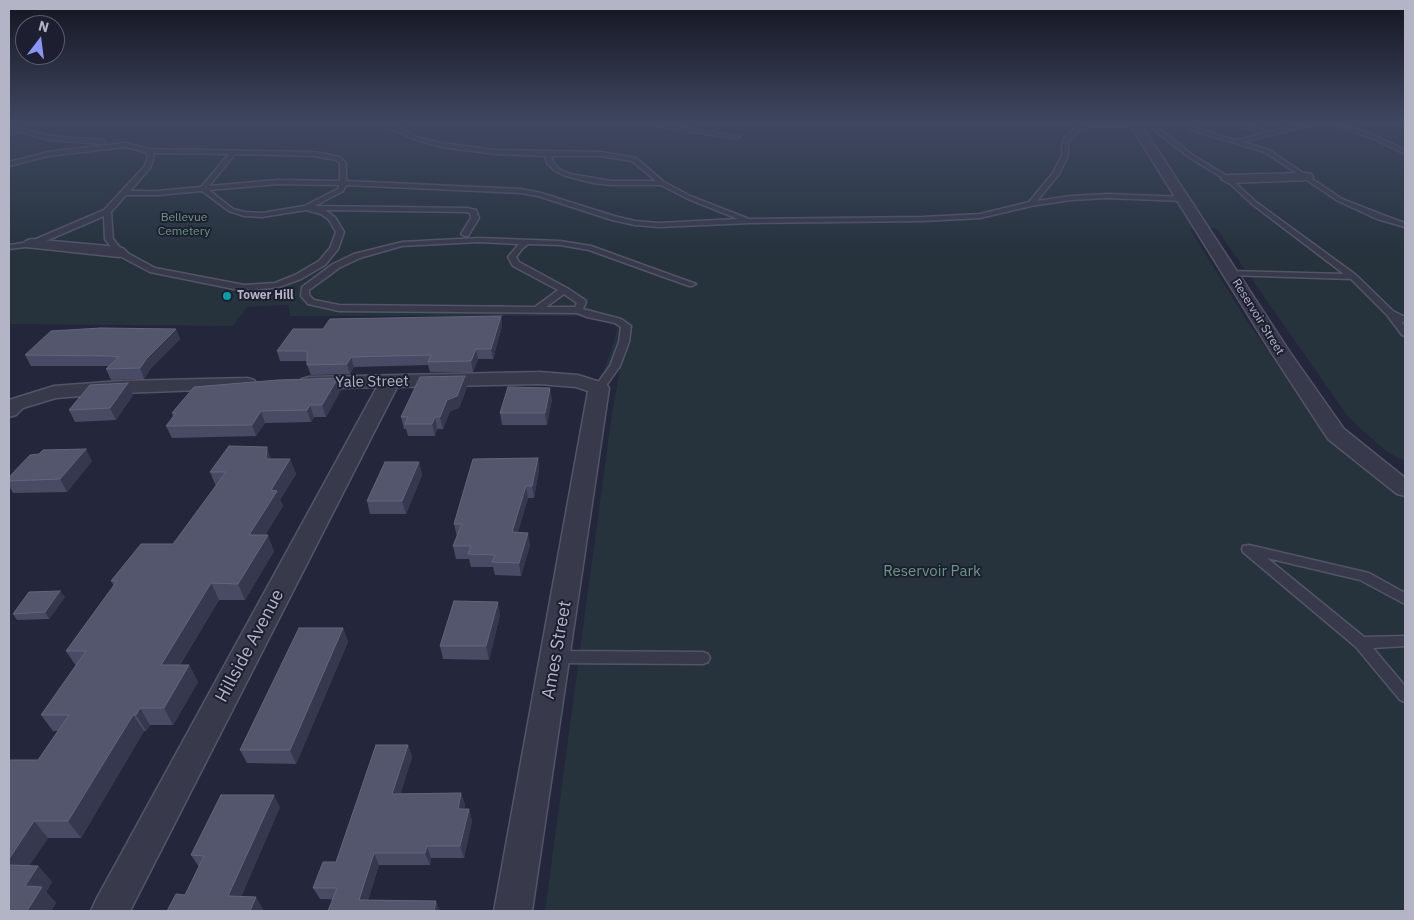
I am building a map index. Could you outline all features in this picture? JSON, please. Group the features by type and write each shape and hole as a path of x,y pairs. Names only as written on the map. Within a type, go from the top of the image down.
{"street":[{"name":"Reservoir Street","path":"1164,166 1282,355 1336,434 1405,489"},
{"path":"1228,179 1306,177"},
{"path":"31,244 119,252"},
{"name":"Yale Street","path":"291,383 539,378 578,381 599,388"},
{"name":"Hillside Avenue","path":"110,911 390,381"},
{"path":"9,412 16,404 54,392 121,387 261,384"},
{"name":"Ames Street","path":"513,911 599,388"}],"lane":[{"path":"9,247 31,244 107,212 148,166"},
{"path":"203,189 222,166"},
{"path":"306,208 341,190 344,184 343,166"},
{"path":"553,166 568,175 593,181 662,183"},
{"path":"642,166 662,183 688,197 750,221"},
{"path":"1031,204 1056,174 1060,166"},
{"path":"1207,166 1228,179 1262,209 1352,277 1390,312 1405,333"},
{"path":"1289,166 1349,204 1405,225"},
{"path":"124,193 158,194 278,182 521,191 539,194 612,218 659,225 750,221 922,219 980,216 1031,204 1071,198 1107,196 1184,199"},
{"path":"203,189 231,210 244,214 262,215 306,208 468,210 473,212 475,218 465,234"},
{"path":"107,212 109,239 119,252 153,270 244,288 276,285 298,277 322,263 334,250 340,232 332,219 323,212 306,208"},
{"path":"599,388 615,366 624,342 626,326 618,321 590,315 578,310 339,308 311,302 305,296 305,289 336,266 357,256 380,249 402,244 478,240 560,243 590,248 692,284"},
{"path":"528,241 519,247 512,257 516,264 582,302 578,310"},
{"path":"1230,273 1352,277"},
{"path":"538,309 564,290"},
{"path":"1390,312 1405,320"},
{"path":"1405,599 1364,576 1248,549 1361,644 1405,696"},
{"path":"1361,644 1405,641"},
{"path":"556,657 703,658"}],"green space":[{"name":"Reservoir Park","path":"9,166 1405,166 1405,461 1387,452 1349,418 1216,228 1190,229 1247,321 1316,421 1405,498 1405,911 545,911 612,413 620,370 604,370 617,328 611,322 592,317 573,316 290,316 288,305 247,307 233,326 9,324"}],"building":[{"path":"501,316 491,349 476,349 471,361 428,362 431,355 351,357 347,364 307,365 307,351 277,351 293,329 323,329 330,319"},
{"path":"101,328 176,329 147,358 140,368 106,369 119,357 25,355 51,331"},
{"path":"465,376 457,396 447,400 440,417 435,417 432,424 405,424 408,417 401,417 420,377"},
{"path":"338,378 322,405 310,405 307,410 261,411 252,425 166,426 176,413 172,413 194,387 278,380"},
{"path":"128,383 110,408 69,410 90,385"},
{"path":"508,387 550,388 545,413 500,413"},
{"path":"229,446 267,447 266,459 290,459 271,490 277,491 249,535 268,535 238,584 211,583 161,665 189,665 164,708 140,708 136,715 133,715 68,821 34,821 9,859 9,760 38,760 69,715 41,715 86,651 66,651 117,581 111,581 141,544 173,544 226,472 210,472"},
{"path":"86,449 60,479 9,481 9,477 30,455 39,454 43,450"},
{"path":"538,458 532,486 526,486 512,532 528,533 519,563 492,562 495,555 468,554 471,546 453,546 462,524 454,524 473,459"},
{"path":"385,462 419,462 402,501 367,501"},
{"path":"60,591 45,612 13,614 29,592"},
{"path":"454,601 498,602 486,646 440,646"},
{"path":"299,628 343,628 290,750 240,750"},
{"path":"376,745 408,745 392,794 461,793 458,809 469,809 460,846 427,846 425,853 374,853 359,900 436,901 434,911 328,911 337,888 313,888 323,862 336,862"},
{"path":"221,795 274,795 228,896 256,897 250,911 167,911 176,894 185,895 204,856 191,855"},
{"path":"9,865 38,866 25,886 42,887 27,911 9,911"}],"place":[{"name":"Tower Hill","path":"227,296"}],"park label":[{"name":"Bellevue Cemetery","path":"184,225"}]}
